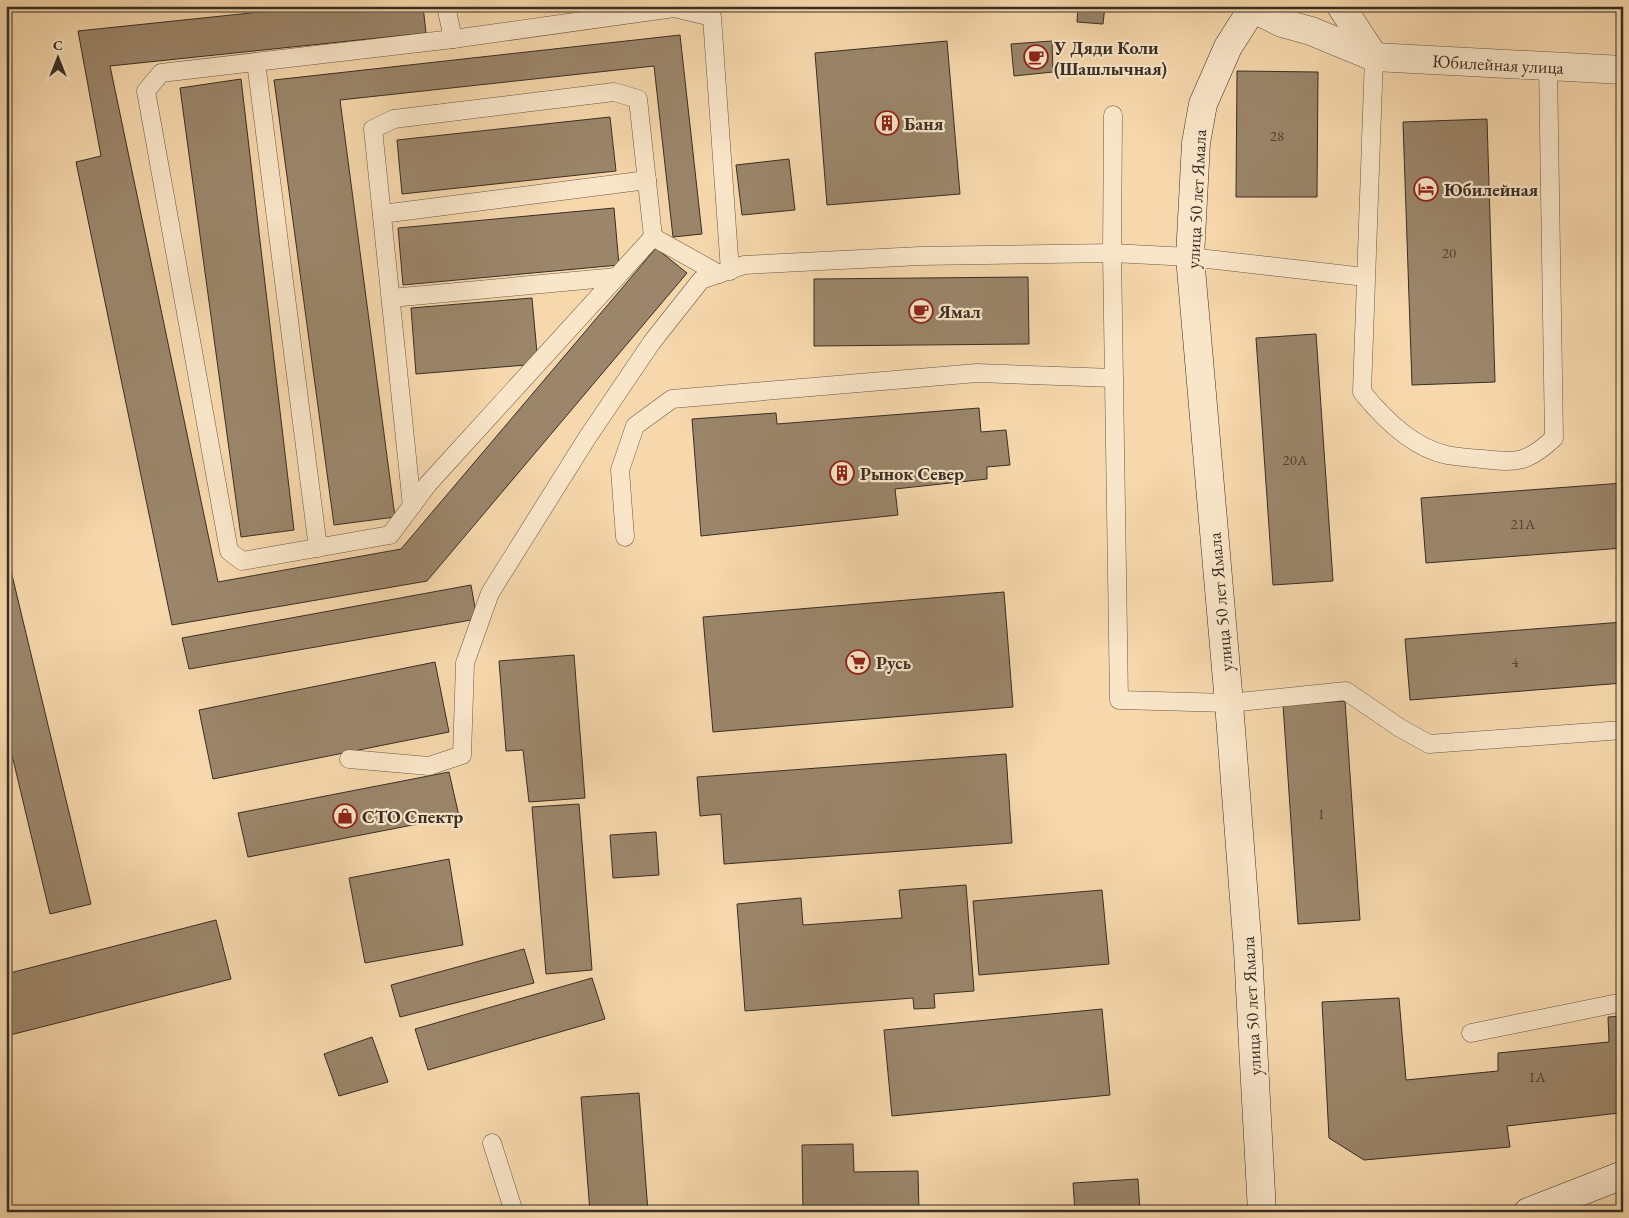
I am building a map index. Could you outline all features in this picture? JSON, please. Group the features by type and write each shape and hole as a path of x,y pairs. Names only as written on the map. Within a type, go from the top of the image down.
{"street":[{"path":"1341,6 1374,57"},
{"name":"Юбилейная улица","path":"1253,7 1282,23 1311,31 1374,57 1623,70"},
{"name":"улица 50 лет Ямала","path":"1253,7 1228,46 1203,104 1196,143 1190,257 1229,703 1248,951 1262,1212"},
{"path":"1528,1212 1623,1175"}],"lane":[{"path":"446,6 453,39"},
{"path":"412,506 373,129 394,119 614,92 638,99 653,237 428,484 412,506 390,535 242,561 229,550 146,91 161,73 453,39 674,8 712,17 724,273"},
{"path":"1374,57 1362,392 1380,414 1416,442 1446,455 1513,463 1538,453 1554,438 1548,67"},
{"path":"256,62 318,548"},
{"path":"1113,115 1112,253 1119,700 1229,703 1346,692 1400,728 1429,744 1623,730"},
{"path":"382,214 647,180"},
{"path":"653,237 724,273"},
{"path":"349,759 429,766 462,754 465,663 490,593 587,438 652,342 701,280 744,265 920,256 1112,253 1190,257 1365,277"},
{"path":"390,298 617,277"},
{"path":"625,537 620,470 635,426 672,399 977,373 1114,378"},
{"path":"1472,1033 1623,1002"},
{"path":"492,1143 514,1212"}],"building":[{"path":"318,6 423,6 426,33 110,66 218,582 401,549 656,248 687,273 427,581 172,625 76,162 101,156 78,31"},
{"path":"1078,6 1105,6 1103,24 1077,22"},
{"path":"680,35 702,234 673,237 654,66 340,100 395,517 334,525 274,80"},
{"name":"Баня","path":"947,41 960,194 827,205 815,53"},
{"path":"1052,41 1053,72 1014,76 1011,44"},
{"path":"1237,71 1318,72 1317,197 1236,197"},
{"path":"241,79 294,530 241,537 180,88"},
{"path":"610,117 616,171 402,194 397,140"},
{"path":"1487,119 1495,382 1412,385 1403,122"},
{"path":"789,159 795,210 742,215 736,165"},
{"path":"614,208 619,265 403,285 398,228"},
{"name":"Ямал","path":"1028,277 1029,344 814,346 814,279"},
{"path":"532,298 538,364 416,374 411,308"},
{"path":"1316,334 1333,581 1273,585 1256,338"},
{"name":"Рынок Север","path":"979,408 981,432 1006,430 1010,465 987,467 987,479 895,489 898,515 701,536 692,419 776,413 777,424"},
{"path":"1623,483 1623,548 1426,563 1421,498"},
{"path":"6,550 91,904 50,914 6,730"},
{"path":"471,585 477,619 189,669 182,638"},
{"name":"Русь","path":"1004,592 1013,707 713,732 703,617"},
{"path":"1623,622 1623,683 1410,700 1405,639"},
{"path":"574,655 585,798 529,802 523,750 506,751 499,661"},
{"path":"435,662 449,732 213,779 199,710"},
{"path":"1345,701 1360,920 1298,924 1283,705"},
{"path":"1006,754 1012,843 724,864 721,814 700,816 697,777"},
{"path":"449,772 459,816 248,857 238,813"},
{"path":"579,804 592,970 546,974 532,807"},
{"path":"656,832 659,875 613,878 610,835"},
{"path":"449,859 463,945 365,963 349,878"},
{"path":"966,885 974,991 934,994 935,1008 914,1009 913,998 745,1011 737,904 801,898 803,925 902,918 899,890"},
{"path":"1102,890 1109,964 979,975 973,901"},
{"path":"216,920 231,979 6,1036 6,974"},
{"path":"524,949 534,983 400,1017 391,985"},
{"path":"592,978 605,1019 428,1070 415,1029"},
{"path":"1399,998 1406,1080 1498,1071 1498,1053 1609,1042 1608,1017 1623,1016 1623,1089 1617,1089 1619,1113 1507,1126 1510,1147 1364,1160 1329,1138 1322,1002"},
{"path":"1102,1009 1110,1095 892,1116 884,1030"},
{"path":"372,1037 388,1082 339,1096 324,1054"},
{"path":"639,1093 648,1212 590,1212 581,1097"},
{"path":"853,1144 854,1172 918,1171 919,1212 803,1212 802,1145"},
{"path":"1138,1179 1140,1212 1075,1212 1073,1183"}],"place":[{"name":"У Дяди Коли (Шашлычная)","path":"1036,57"},
{"name":"Баня","path":"887,123"},
{"name":"Юбилейная","path":"1426,189"},
{"name":"Ямал","path":"921,311"},
{"name":"Рынок Север","path":"842,473"},
{"name":"Русь","path":"858,662"},
{"name":"СТО Спектр","path":"345,816"}]}
